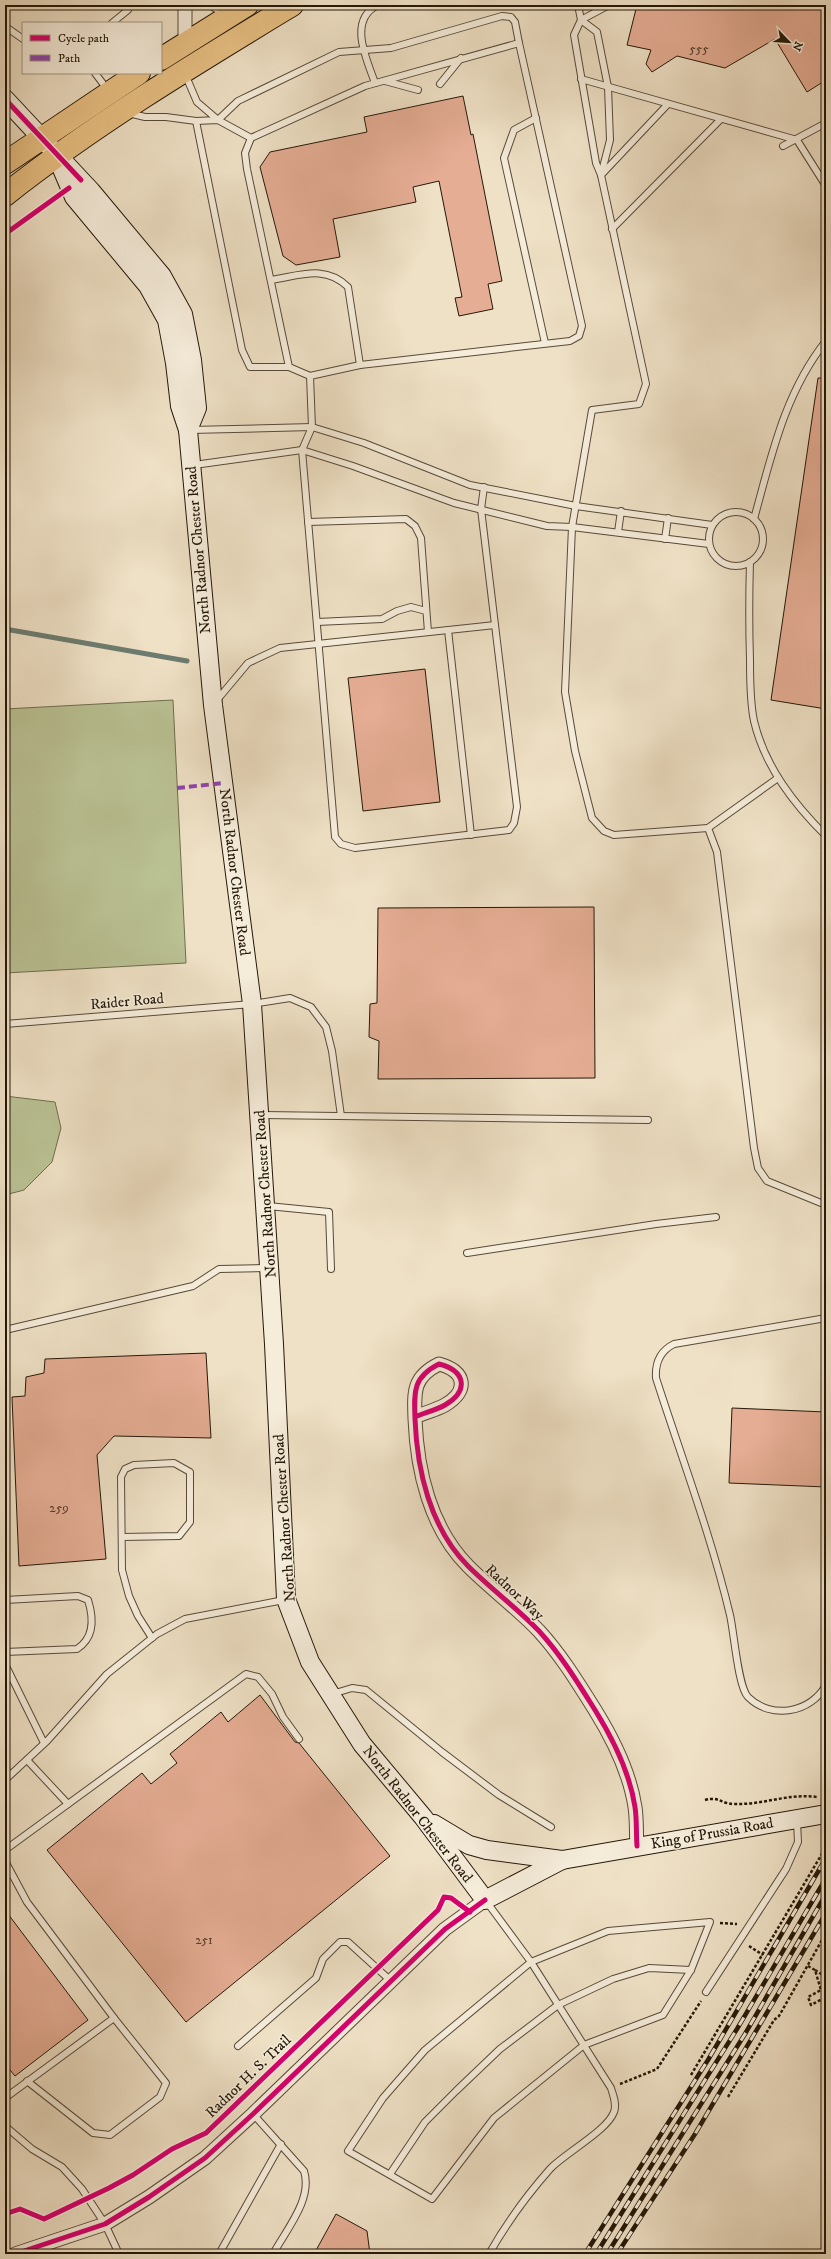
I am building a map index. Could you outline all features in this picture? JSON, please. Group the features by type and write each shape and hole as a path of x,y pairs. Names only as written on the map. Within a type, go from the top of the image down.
{"highway":[{"path":"5,195 56,155 183,71 292,5"},
{"path":"162,58 242,8"},
{"path":"5,163 138,74"}],"main road":[{"name":"North Radnor Chester Road","path":"5,99 42,137 56,155 74,197 148,286 167,320 175,363 180,406 188,430 190,466 213,705 252,1004 270,1268 286,1599 310,1662 362,1744 423,1817 485,1900"},
{"name":"King of Prussia Road","path":"485,1900 562,1860 797,1818 826,1804"},
{"path":"423,1817 446,1833 469,1845 487,1850 562,1860"}],"street":[{"path":"185,5 185,43"},
{"path":"216,5 242,8"},
{"name":"Radnor Way","path":"415,1417 416,1446 422,1476 437,1519 447,1537 467,1565 540,1632 566,1665 596,1712 622,1761 635,1807 637,1846"},
{"name":"King of Prussia Road","path":"15,2254 105,2224 150,2197 205,2158 253,2114 445,1929 485,1900"}],"lane":[{"path":"113,22 128,10 129,5"},
{"path":"375,83 363,49 361,32 368,12 378,5"},
{"path":"578,5 581,20 597,32 608,87 610,140 601,175"},
{"path":"609,5 581,20 574,34 596,163 601,175 646,384 639,404 592,410 572,527 565,692 575,751 592,818 604,831 614,835 708,828 778,778"},
{"path":"121,112 145,117 166,117 196,121 218,120 238,101 339,52 391,48 502,16 511,17 515,22 582,326 579,336 570,341 360,365 310,376 289,367 250,367 242,350 196,121"},
{"path":"5,27 22,39"},
{"path":"289,367 245,153 251,138 365,86 519,43"},
{"path":"440,84 461,58"},
{"path":"183,71 197,102 218,120 251,138"},
{"path":"96,74 110,92"},
{"path":"581,79 797,140 826,186"},
{"path":"384,80 418,90"},
{"path":"601,175 668,104"},
{"path":"536,118 514,130 504,158 545,343"},
{"path":"612,229 721,119"},
{"path":"783,146 797,140 826,123"},
{"path":"271,280 313,273 328,273 339,278 348,287 360,365"},
{"path":"754,519 772,454 795,392 805,371 826,341"},
{"path":"310,376 312,427 302,450 335,837 341,844 355,848 471,835 509,830 514,824 517,807 481,510 484,487"},
{"path":"188,430 312,427 364,443 470,485 576,506 621,511 712,525"},
{"path":"190,466 302,450 353,466 454,503 547,526 618,532 665,540 709,544"},
{"path":"618,532 621,511"},
{"path":"729,513 746,514 754,519 762,533 763,542 759,553 750,562 741,566 723,564 716,558 709,544 712,525 720,516 729,513"},
{"path":"665,540 668,518"},
{"path":"308,522 406,519 415,526 420,538 428,632"},
{"path":"750,562 750,664 754,721 765,755 778,778 796,803 826,836"},
{"path":"316,622 382,620 397,611 411,607 426,611"},
{"path":"213,705 248,663 280,648 495,625"},
{"path":"448,630 471,835"},
{"path":"708,828 717,852 754,1148 758,1168 767,1181 826,1205"},
{"name":"Raider Road","path":"5,1024 252,1004 290,998 311,1007 326,1026 332,1051 340,1116"},
{"path":"260,1115 648,1120"},
{"path":"266,1206 329,1212 331,1269"},
{"path":"467,1253 656,1224 716,1218"},
{"path":"5,1330 193,1286 219,1269 270,1268"},
{"path":"826,1318 674,1344 661,1354 656,1367 656,1378 727,1601 742,1682 748,1697 763,1707 773,1710 794,1710 815,1700 826,1685"},
{"path":"122,1537 179,1536 190,1522 190,1472 174,1463 134,1465 125,1469 121,1477 122,1570 129,1596 138,1616 152,1638"},
{"path":"5,1600 78,1596 88,1600 91,1609 90,1636 86,1643 77,1649 5,1652"},
{"path":"6,1777 27,1760 44,1743 107,1674 152,1638 185,1619 286,1599"},
{"path":"5,1664 44,1743"},
{"path":"5,1850 246,1674 258,1677 272,1694 283,1717 299,1739"},
{"path":"331,1695 352,1688 366,1690 442,1752 499,1795 552,1827"},
{"path":"27,1760 68,1804"},
{"path":"706,1992 786,1869 798,1842 797,1818"},
{"path":"5,1861 27,1902 114,2018 166,2082 160,2097 110,2135 93,2133 27,2082"},
{"path":"485,1900 531,1962 611,2088 615,2099 614,2111 607,2123 551,2168 524,2200 489,2254"},
{"path":"710,1922 691,1970 663,2015 584,2045 494,2118 432,2199 348,2151 383,2098 425,2050 531,1962 608,1931 710,1922"},
{"path":"238,2046 316,1978 323,1959 340,1942 348,1942 391,1981"},
{"path":"390,2174 425,2122 500,2049 558,2005 613,1979 649,1968 691,1970"},
{"path":"5,2098 114,2018"},
{"path":"253,2114 304,2171 307,2180 306,2191 300,2206 273,2254"},
{"path":"5,2126 32,2149 62,2167 82,2189 105,2224 119,2254"},
{"path":"219,2254 281,2144"}],"path":[{"path":"705,1800 714,1797 733,1804 801,1795 826,1804 823,1731 826,1715"},
{"path":"691,2075 826,1847"},
{"path":"728,2097 826,1934"},
{"path":"808,1966 826,1977"},
{"path":"815,1970 821,1990 808,1997 811,2004 826,1997"},
{"path":"611,2088 657,2069 706,1992"}],"green space":[{"path":"173,700 186,963 5,973 5,709"},
{"path":"5,1096 55,1102 61,1128 52,1162 24,1190 5,1195"}],"building":[{"path":"637,5 826,5 826,80 807,92 775,39 725,68 677,56 652,72 646,64 651,50 627,45"},
{"path":"463,96 471,135 473,134 502,281 488,284 493,309 459,316 455,298 462,297 439,181 413,187 416,202 333,219 340,257 296,265 283,256 260,167 270,152 367,132 364,117"},
{"path":"818,378 826,378 826,709 771,700"},
{"path":"425,669 440,802 363,811 348,678"},
{"path":"594,907 595,1078 378,1079 379,1041 369,1037 370,1004 377,1003 378,908"},
{"path":"206,1353 211,1438 114,1436 97,1455 106,1559 19,1566 12,1397 25,1396 26,1377 44,1373 45,1359"},
{"path":"732,1408 826,1412 826,1487 729,1483"},
{"path":"260,1695 295,1742 299,1743 390,1856 186,2022 47,1850 142,1773 151,1784 177,1763 170,1754 221,1712 228,1722"},
{"path":"5,1910 88,2020 15,2076 5,2064"},
{"path":"336,2214 367,2231 370,2254 314,2254"}],"waterway":[{"path":"5,629 187,661"}],"railway":[{"path":"585,2254 708,2060 826,1858"},
{"path":"596,2254 737,2029 826,1878"},
{"path":"607,2254 745,2034 826,1894"},
{"path":"617,2254 695,2134 826,1913"}],"marked path":[{"path":"177,788 224,783"}],"cycle path":[{"path":"5,99 81,180"},
{"path":"5,234 69,188"},
{"path":"415,1417 438,1408 445,1405 453,1400 461,1388 459,1376 455,1371 439,1364 424,1374 415,1393 415,1400 415,1419 416,1438 419,1458 428,1497 435,1516 455,1551 468,1566 513,1606 547,1640 569,1669 595,1710 625,1769 633,1795 636,1812 637,1846"},
{"name":"Radnor H. S. Trail","path":"5,2214 20,2209 44,2219 109,2188 133,2175 172,2149 206,2133 438,1910 444,1897 451,1898 470,1912"},
{"path":"15,2254 105,2224 149,2197 205,2158 253,2114 445,1929 485,1900"}]}
